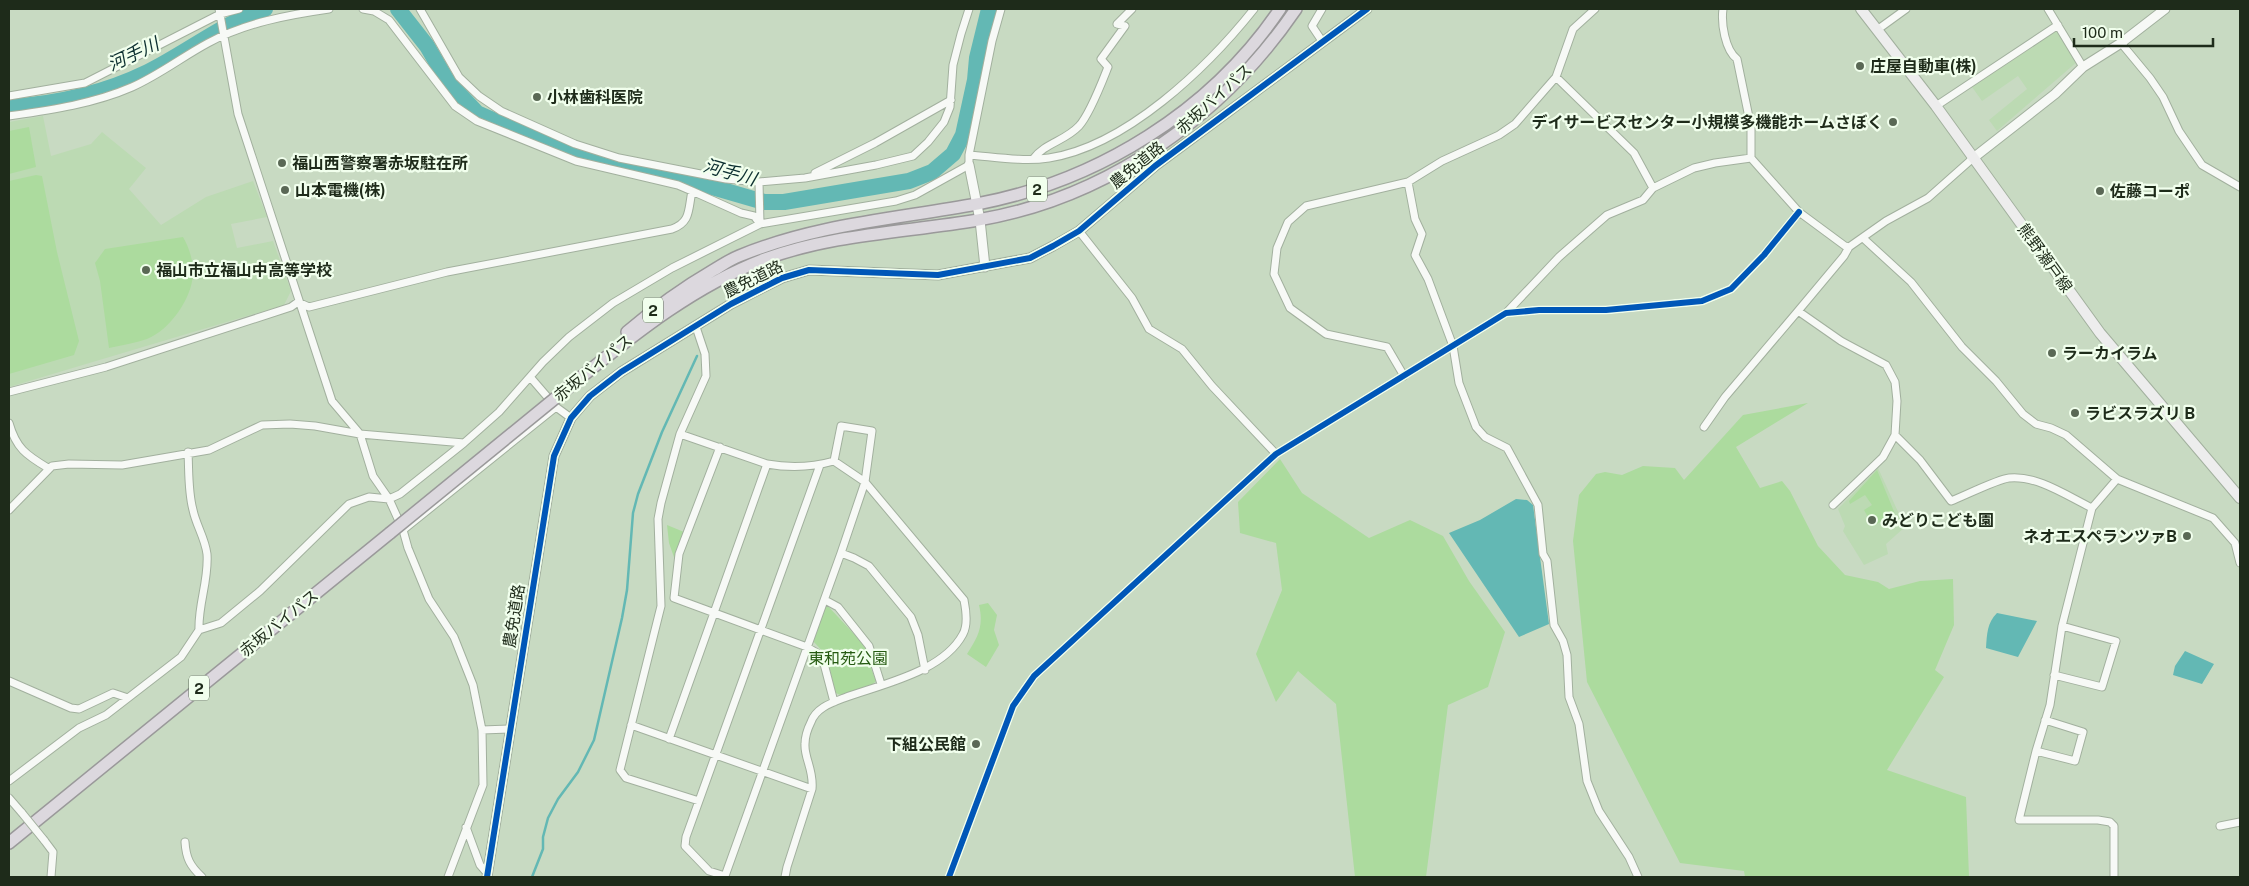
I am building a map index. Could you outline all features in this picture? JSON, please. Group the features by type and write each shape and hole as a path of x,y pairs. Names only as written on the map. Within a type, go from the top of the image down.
{"highway":[{"name":"赤坂バイパス","path":"579,376 657,306 691,283 737,257 808,233 875,219 977,204 1020,194 1057,182 1093,167 1137,144 1176,117 1207,91 1243,56 1280,9"},
{"name":"赤坂バイパス","path":"9,843 579,376 674,306 731,274 766,259 819,244 980,220 1021,210 1100,181 1143,156 1186,127 1218,100 1253,65 1296,9"},
{"name":"赤坂バイパス","path":"9,836 389,531"}],"main road":[{"name":"熊野瀬戸線","path":"1861,9 1936,106 1972,160 2100,333 2240,498"}],"street":[{"path":"9,96 85,83 220,14 239,9"},
{"path":"9,116 43,111 107,97 150,78 224,34 259,22 329,9"},
{"path":"363,9 374,11 389,20 455,106 478,121 576,160 678,185 741,213 754,216 760,224"},
{"path":"420,9 459,77 479,96 501,111 575,144 619,158 759,184 805,178 913,156 928,142 944,122 951,100 953,65 960,34 969,9"},
{"path":"985,267 980,220 969,165 969,155 992,41 1001,9"},
{"path":"1033,159 1041,149 1060,140 1080,125 1108,67 1101,59 1125,26 1117,24 1132,9"},
{"path":"969,155 1033,159 1064,154 1113,134 1152,109 1202,67 1227,43 1254,9"},
{"path":"1322,9 1312,26 1322,42"},
{"name":"農免道路","path":"487,875 554,456 571,418 590,396 621,372 696,328 731,304 782,278 809,270 938,275 1030,258 1079,231 1155,166 1367,9"},
{"path":"1404,376 1387,347 1326,334 1290,308 1274,274 1277,248 1288,222 1306,206 1408,182 1442,161 1499,135 1515,124 1556,78 1573,29 1595,9"},
{"path":"1723,9 1722,21 1731,55 1737,59 1751,127 1751,158 1799,212 1849,247"},
{"path":"1877,30 1906,9"},
{"path":"2048,9 2083,67"},
{"path":"1704,427 1725,397 1844,256 1849,247 1886,221 1928,198 1972,160 2055,94 2083,67 2121,43 2165,9"},
{"path":"220,14 238,114 332,401 360,434 373,476 389,499 429,599 454,637 473,685 482,730 483,784 448,877"},
{"path":"1936,106 2058,25"},
{"path":"2121,43 2163,97 2179,131 2202,165 2240,187"},
{"path":"1556,78 1634,153 1653,188"},
{"path":"805,178 875,143 951,100"},
{"path":"949,877 1013,706 1034,676 1276,454 1506,313 1559,257 1608,215 1642,200 1653,188 1694,168 1751,158"},
{"path":"199,630 221,623 260,591 349,504 369,497 389,499 400,494 464,443 499,412 531,378 543,362 569,337 613,303 672,268 760,224 896,201 915,195 969,165"},
{"path":"1408,182 1415,219 1422,234 1415,255 1428,279 1453,346 1459,383 1476,427 1486,437 1508,448 1538,504 1543,554 1547,561 1554,625 1563,641 1567,655 1568,697 1579,724 1587,781 1600,811 1629,858 1638,877"},
{"path":"759,184 760,224"},
{"path":"298,302 309,307 447,272 672,229 686,221 692,191"},
{"path":"1506,313 1539,310 1606,310 1702,301 1731,289 1764,255 1799,212"},
{"path":"1079,231 1132,298 1149,329 1182,349 1212,386 1276,454"},
{"path":"1863,238 1912,282 1962,347 1996,382 2023,414 2036,424 2066,435 2117,479 2213,518 2235,542 2240,563"},
{"path":"9,392 106,367 290,307 298,302"},
{"path":"1798,311 1841,341 1886,365 1895,382 1897,401 1895,435 1883,457 1833,505"},
{"path":"696,328 705,354 706,376 680,434 658,519 661,606 620,770 626,778 699,801"},
{"path":"531,378 556,407 571,418"},
{"path":"403,530 556,407"},
{"path":"9,422 17,443 27,456 48,468"},
{"path":"9,510 48,468 69,464 122,465 208,450 262,425 306,425 360,434 464,443"},
{"path":"820,465 758,630 686,837 685,846 709,871 725,876 825,600 865,482 872,431 841,426 834,461"},
{"path":"680,434 767,464 782,466 820,465 834,461"},
{"path":"1895,435 1920,460 1951,501 2007,478 2018,478 2034,480 2092,508"},
{"path":"720,447 679,554 674,598 807,647 822,656 834,702"},
{"path":"9,781 79,728 106,715 181,657 199,630 198,617 205,586 207,554 202,532 193,510 188,452"},
{"path":"785,877 786,867 812,789 813,777 805,745 811,721 819,710 834,702 881,684 925,670 950,650 964,633 966,612 964,600 865,482 834,461"},
{"path":"669,739 767,464"},
{"path":"2114,877 2114,826 2110,822 2098,820 2019,820 2045,720 2062,626 2092,508 2117,479"},
{"path":"841,554 869,566 911,617 918,635 925,670"},
{"path":"825,600 838,607 869,646 881,684"},
{"path":"2054,675 2102,687 2116,641 2062,626"},
{"path":"9,681 71,708 79,709 112,693 128,698"},
{"path":"2036,751 2075,761 2083,732 2045,720"},
{"path":"631,725 812,789"},
{"path":"482,730 510,729"},
{"path":"9,798 54,852 51,877"},
{"path":"2220,826 2240,822"},
{"path":"466,826 480,864 487,875"},
{"path":"185,842 186,857 191,866 202,877"}],"shaded area":[{"path":"2058,30 2078,61 1997,131 1989,120 2027,89 2018,76 1982,101 1972,87"},
{"name":"福山市立福山中高等学校","path":"43,116 51,156 91,144 102,132 146,168 129,189 161,225 206,197 253,181 267,217 231,224 237,248 273,241 291,291 284,305 9,387 9,122"},
{"name":"みどりこども園","path":"1878,468 1905,527 1886,544 1888,554 1864,565 1843,531 1845,526 1838,509"}],"green space":[{"path":"29,127 36,167 9,174 9,131"},
{"path":"36,175 42,176 57,252 79,341 74,355 9,374 9,181"},
{"path":"183,237 191,255 193,274 189,293 178,312 156,335 109,348 100,281 95,263 105,249"},
{"path":"1808,403 1736,447 1760,488 1782,481 1790,491 1818,546 1845,575 1878,582 1889,589 1920,581 1953,579 1954,625 1935,670 1944,677 1887,770 1966,797 1969,877 1745,877 1744,871 1680,863 1587,682 1573,541 1579,495 1596,474 1605,472 1622,475 1643,466 1675,468 1684,480 1743,415"},
{"path":"1280,459 1302,493 1369,538 1410,520 1443,536 1469,581 1505,632 1488,687 1448,705 1426,877 1355,877 1336,704 1298,671 1276,702 1256,654 1282,590 1276,543 1240,533 1238,502"},
{"path":"1877,470 1895,514 1873,526 1864,510 1872,505 1865,495 1850,504 1849,501"},
{"path":"667,525 684,532 675,560 669,543"},
{"path":"988,603 997,615 994,630 999,645 986,667 967,654 979,631 981,619 979,605"},
{"name":"東和苑公園","path":"826,604 867,648 868,660 876,681 872,685 842,696 836,693 826,655 813,641"}],"water":[{"path":"1516,499 1527,500 1533,505 1549,624 1519,637 1449,533 1480,520"},
{"path":"1997,613 2037,621 2018,657 1986,648 1989,625"},
{"path":"2185,651 2214,664 2202,684 2173,675 2175,666"}],"waterway":[{"name":"河手川","path":"9,107 62,100 115,86 148,72 234,22 265,9"},
{"name":"河手川","path":"398,9 427,46 448,82 477,113 518,131 607,162 695,182 764,202 784,202 909,181 932,172 953,154 963,135 975,80 977,58 989,9"},
{"path":"532,877 543,849 543,837 548,818 558,799 578,772 594,740 622,618 627,590 633,513 638,494 662,432 697,356"}],"cycle path":[{"path":"487,877 554,456 571,418 590,396 621,372 731,304 782,278 809,270 938,275 1030,258 1079,231 1155,166 1367,9"},
{"path":"949,877 1013,706 1034,676 1276,454 1506,313 1539,310 1606,310 1702,301 1731,289 1764,255 1799,212"}],"place":[{"name":"庄屋自動車(株)","path":"1860,66"},
{"name":"小林歯科医院","path":"537,97"},
{"name":"デイサービスセンター小規模多機能ホームさぼく","path":"1893,122"},
{"name":"福山西警察署赤坂駐在所","path":"282,163"},
{"name":"山本電機(株)","path":"285,190"},
{"name":"佐藤コーポ","path":"2100,191"},
{"name":"福山市立福山中高等学校","path":"146,270"},
{"name":"ラーカイラム","path":"2052,353"},
{"name":"ラビスラズリ B","path":"2075,413"},
{"name":"みどりこども園","path":"1872,520"},
{"name":"ネオエスペランツァB","path":"2187,536"},
{"name":"下組公民館","path":"976,744"}]}
